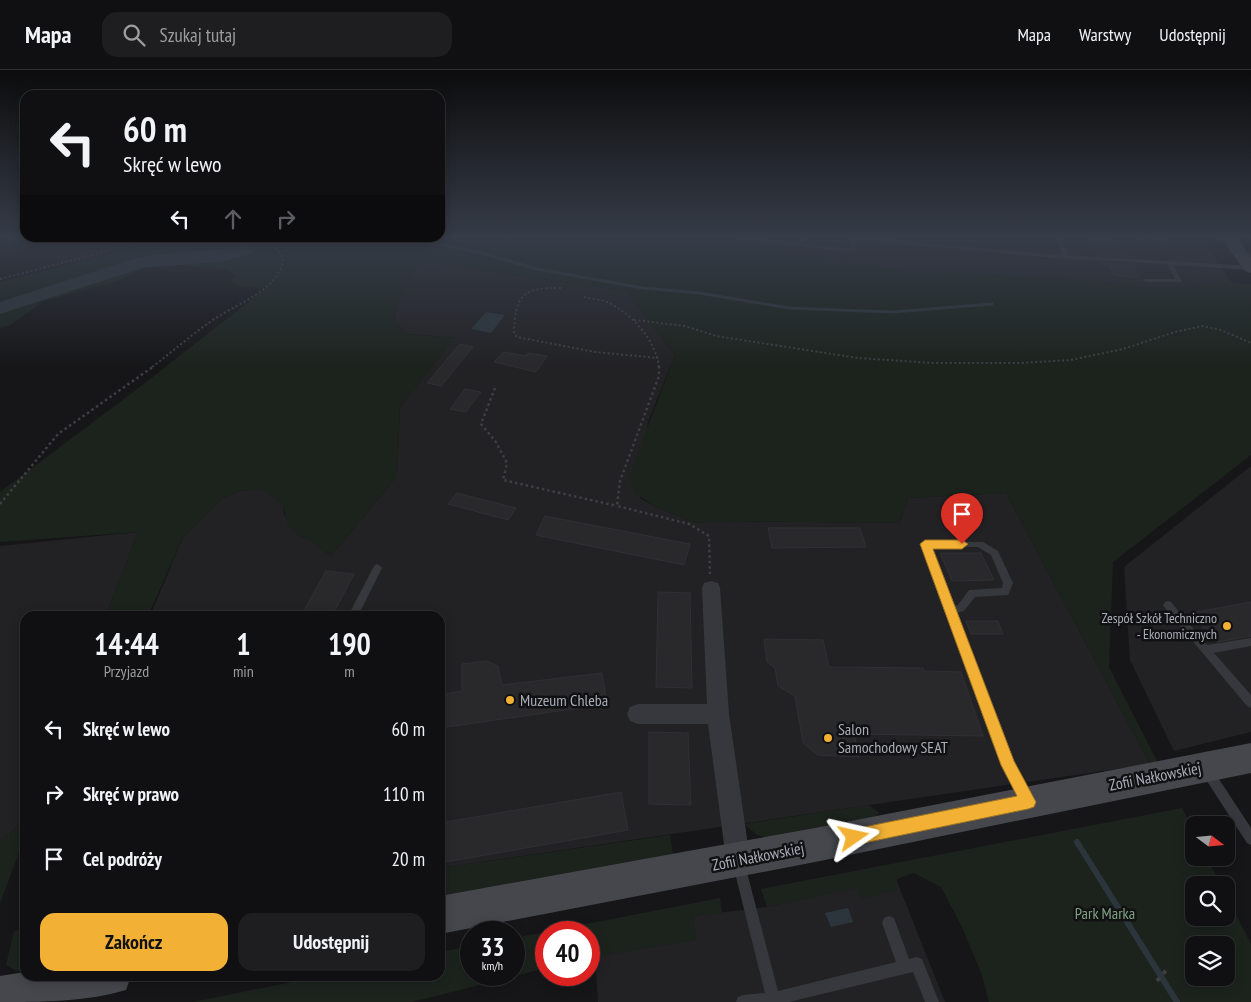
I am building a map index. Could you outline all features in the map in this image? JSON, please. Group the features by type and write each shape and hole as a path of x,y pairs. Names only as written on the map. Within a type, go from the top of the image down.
{"street":[{"path":"710,588 718,714 738,859"},
{"path":"638,714 718,714"},
{"name":"Zofii Nałkowskiej","path":"445,915 1251,758"},
{"path":"0,996 84,981"}],"lane":[{"path":"949,611 961,608 972,593 1005,592 1008,583 995,554 980,544 925,544 949,611 1008,765 1028,802"},
{"path":"356,611 377,568"},
{"path":"1168,605 1251,703"},
{"path":"1205,650 1251,642"},
{"path":"1205,766 1251,839"},
{"path":"738,859 773,999"},
{"path":"889,923 905,967"},
{"path":"751,1002 773,999 917,964 932,1002"}],"path":[{"path":"0,504 25,477 36,457 60,433 149,371 212,320 272,281"},
{"path":"561,288 542,287 529,290 520,299 514,309 514,334 517,337 595,352 658,358"},
{"path":"584,298 606,301 634,320 658,358 659,376 620,481 618,506"},
{"path":"634,320 685,326 716,336 858,358 933,363 1001,364 1071,360 1123,349 1175,332 1202,326 1221,330 1251,343"},
{"path":"496,388 481,424 496,442 507,463 503,480 689,524 709,536 710,588"},
{"path":"1157,981 1168,968"}],"shaded area":[{"path":"407,281 560,281 627,291 675,355 648,422 640,498 654,506 696,523 715,521 900,523 908,498 1006,493 1150,764 445,867 445,611 152,611 183,537 222,499 240,491 264,489 283,505 284,515 299,536 309,539 331,556 397,476 400,407 454,338 408,334 394,321 396,305"},
{"path":"1090,281 1231,282 1191,287 1145,288"},
{"path":"486,312 505,315 491,333 471,329"},
{"path":"1251,466 1251,732 1174,751 1130,660 1124,567"},
{"path":"138,532 108,611 20,611 20,824 0,841 0,546"},
{"path":"896,879 945,1002 598,1002 597,986 600,986 600,955 696,940 693,916 767,907"},
{"path":"848,908 853,922 831,927 825,913"}],"green space":[{"path":"116,281 44,301 10,325 0,328 0,282"},
{"path":"232,281 407,281 396,305 394,321 408,334 455,338 400,407 397,476 331,556 309,539 299,536 287,523 283,505 264,490 240,491 222,499 183,537 150,611 108,611 138,532 0,542 0,492 132,393 265,289 239,286"},
{"path":"561,281 1090,281 1145,288 1191,287 1231,282 1251,284 1251,455 1113,562 1109,667 1158,763 1150,764 1006,493 908,498 900,523 715,521 696,523 654,506 635,493 629,476 675,355 627,291"},
{"path":"869,805 880,813 874,817 772,838 757,835 744,824"},
{"name":"Park Marka","path":"1182,808 1186,816 1185,866 1211,866 1216,876 1185,876 1185,926 1235,926 1235,913 1251,944 1251,1002 989,1002 982,975 962,927 941,887 914,873 897,879 898,890 860,899 857,888 767,907 761,889"},
{"path":"20,824 20,850 0,903 0,841"},
{"path":"670,835 673,854 445,897 445,867"},
{"path":"720,898 722,913 693,916 696,940 600,956 600,921"},
{"path":"20,930 20,971 16,971 6,965 14,931"},
{"path":"535,934 535,971 525,973 525,936"},
{"path":"460,948 460,986 475,986 412,1002 193,1002 297,981 445,981 445,951"}],"building":[{"path":"460,344 473,347 441,386 427,383"},
{"path":"504,352 526,356 528,353 547,356 536,372 494,362"},
{"path":"465,389 481,392 466,412 450,409"},
{"path":"457,493 516,508 508,520 448,504"},
{"path":"545,516 690,544 684,565 536,535"},
{"path":"768,528 860,528 866,547 772,548"},
{"path":"940,553 981,553 994,580 952,581"},
{"path":"326,571 354,574 335,611 304,611"},
{"path":"658,592 690,593 692,688 656,687"},
{"name":"Zespół Szkół Techniczno - Ekonomicznych","path":"1251,602 1251,636 1217,642 1191,613"},
{"path":"966,621 998,621 1003,634 971,634"},
{"path":"764,639 823,640 829,667 923,668 924,671 961,672 983,736 854,734 859,757 818,755 803,743 795,696 778,686 775,668 767,662"},
{"path":"487,661 498,666 502,685 602,673 607,704 445,727 445,694 462,691 462,664"},
{"path":"649,732 688,733 691,805 649,804"},
{"path":"621,792 628,830 445,862 445,822"}],"waterway":[{"path":"0,308 82,281"},
{"path":"607,281 643,288 699,293 789,308 892,312 992,304"},
{"path":"1077,842 1177,1002"}],"place":[{"name":"Zespół Szkół Techniczno - Ekonomicznych","path":"1227,626"},
{"name":"Muzeum Chleba","path":"510,700"},
{"name":"Salon Samochodowy SEAT","path":"828,738"}],"route":[{"path":"854,837 1028,802 1008,765 925,544 962,544"}]}
